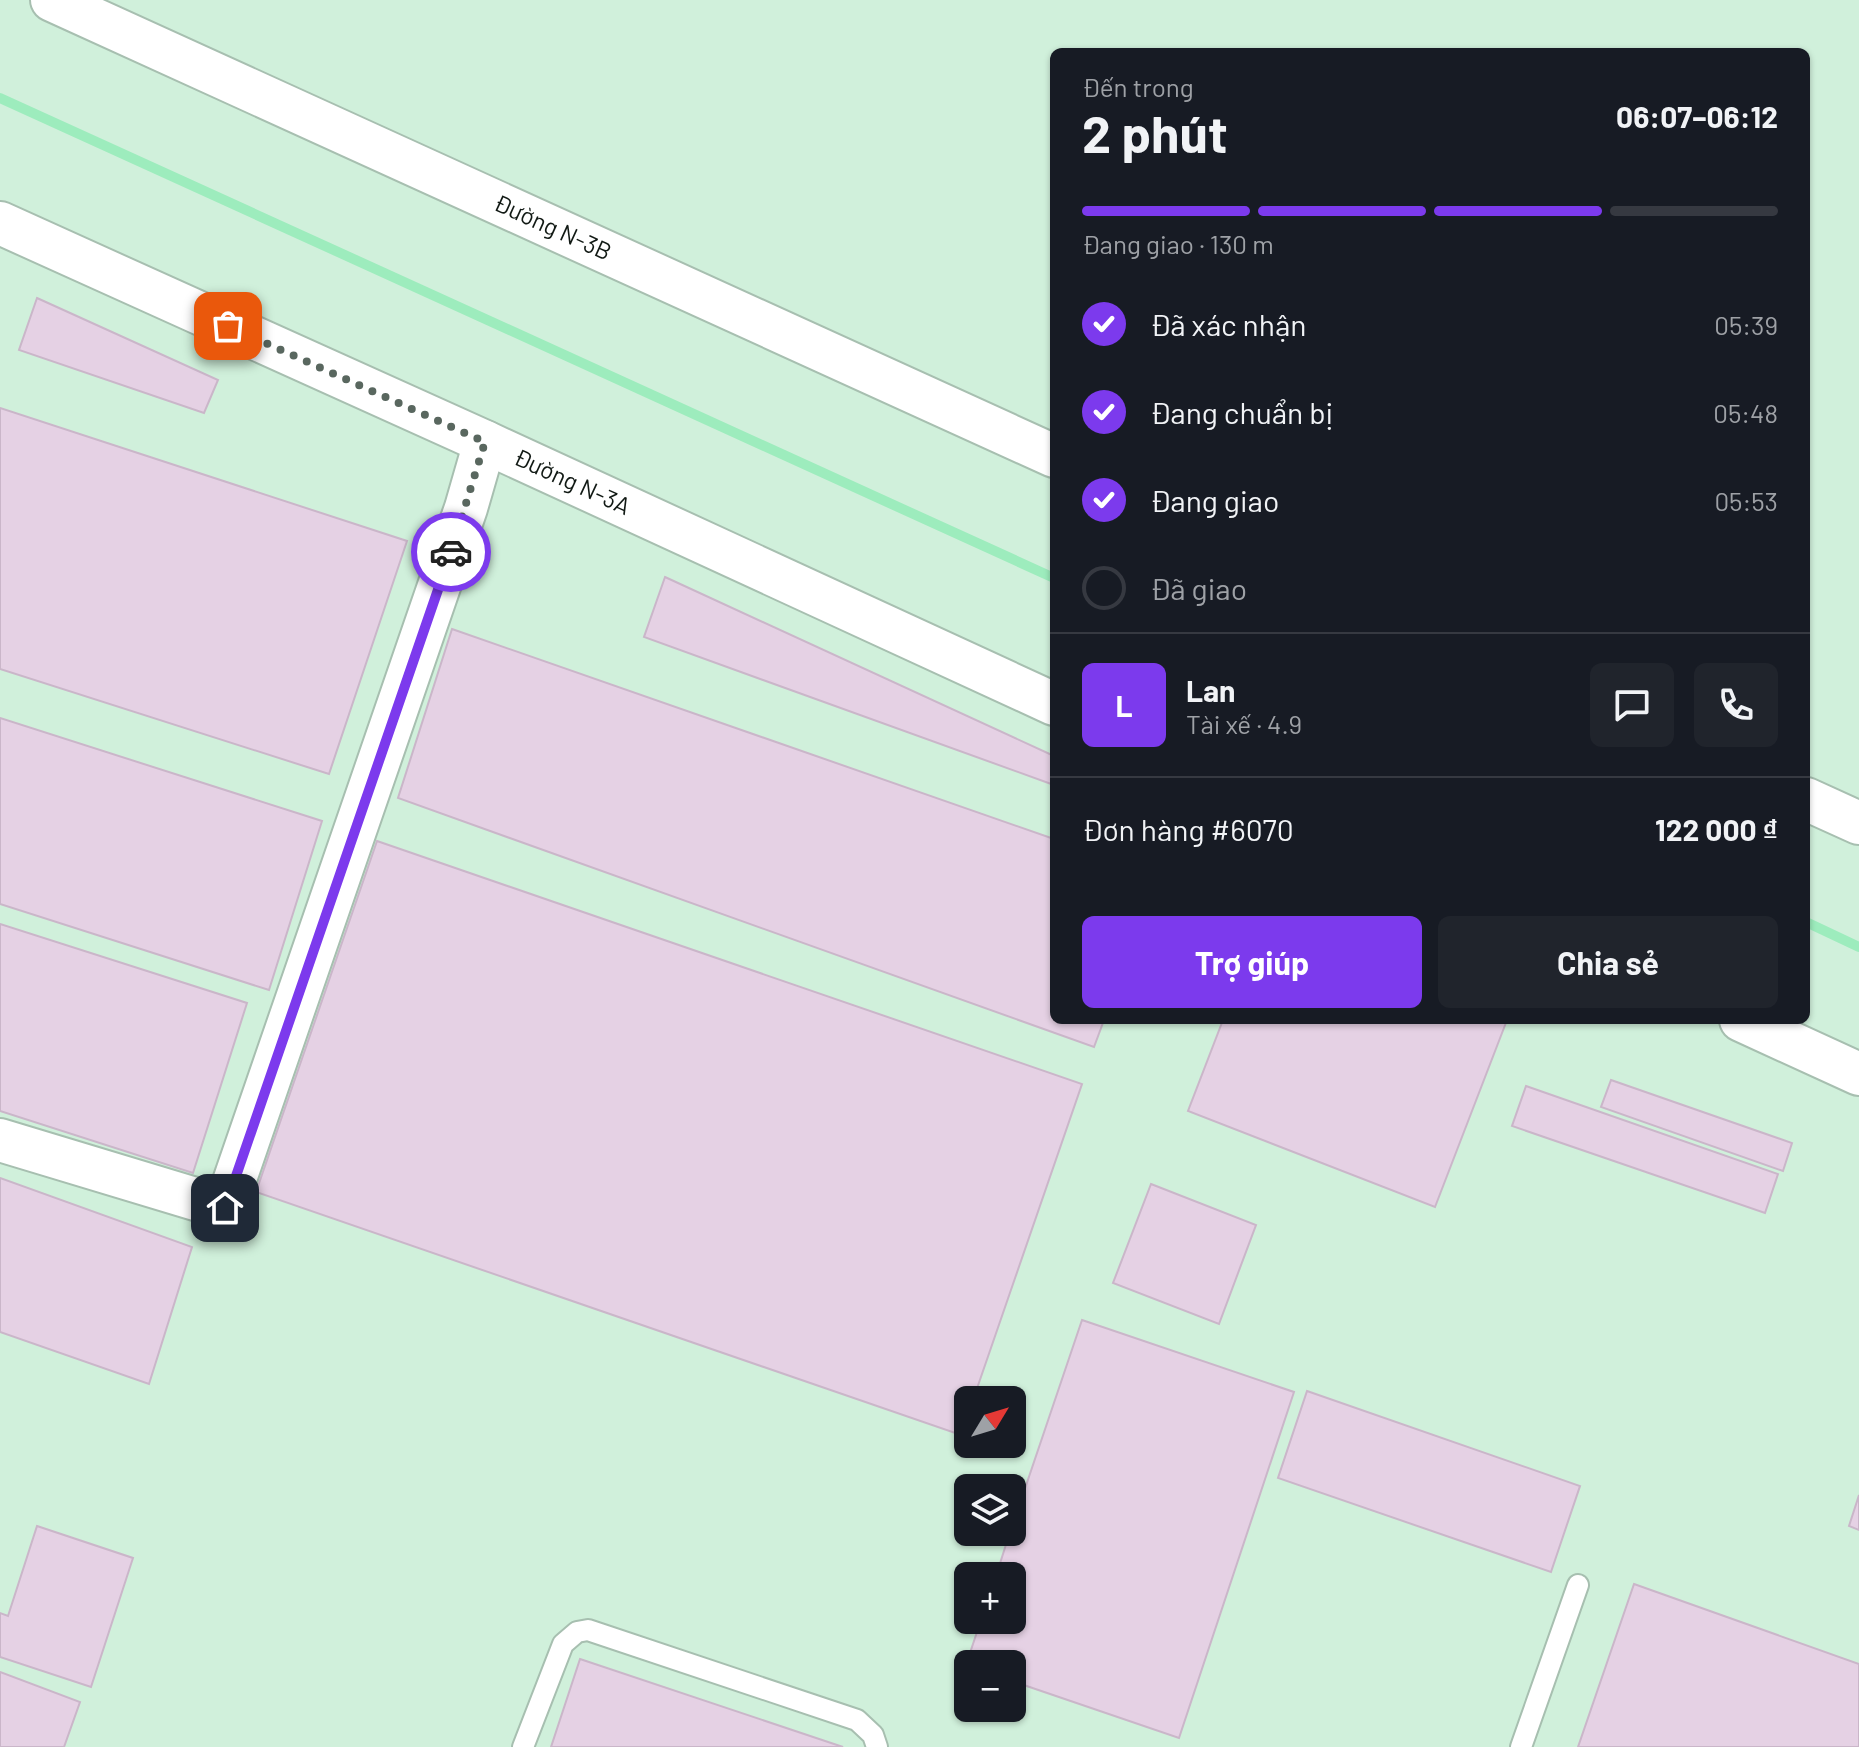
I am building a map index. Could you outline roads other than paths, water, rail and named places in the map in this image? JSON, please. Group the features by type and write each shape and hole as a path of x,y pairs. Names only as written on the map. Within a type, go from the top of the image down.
{"street":[{"name":"Đường N-3B","path":"52,0 1050,454"},
{"name":"Đường N-3A","path":"0,223 1050,702"},
{"path":"0,1140 225,1208 466,508 485,442"},
{"path":"1810,801 1859,823"},
{"path":"1750,1024 1859,1074"}],"lane":[{"path":"1521,1747 1578,1585"},
{"path":"523,1747 563,1644 577,1632 588,1630 857,1720 873,1735 877,1747"}],"waterway":[{"path":"0,98 1050,576"},
{"path":"1810,924 1859,947"}]}
